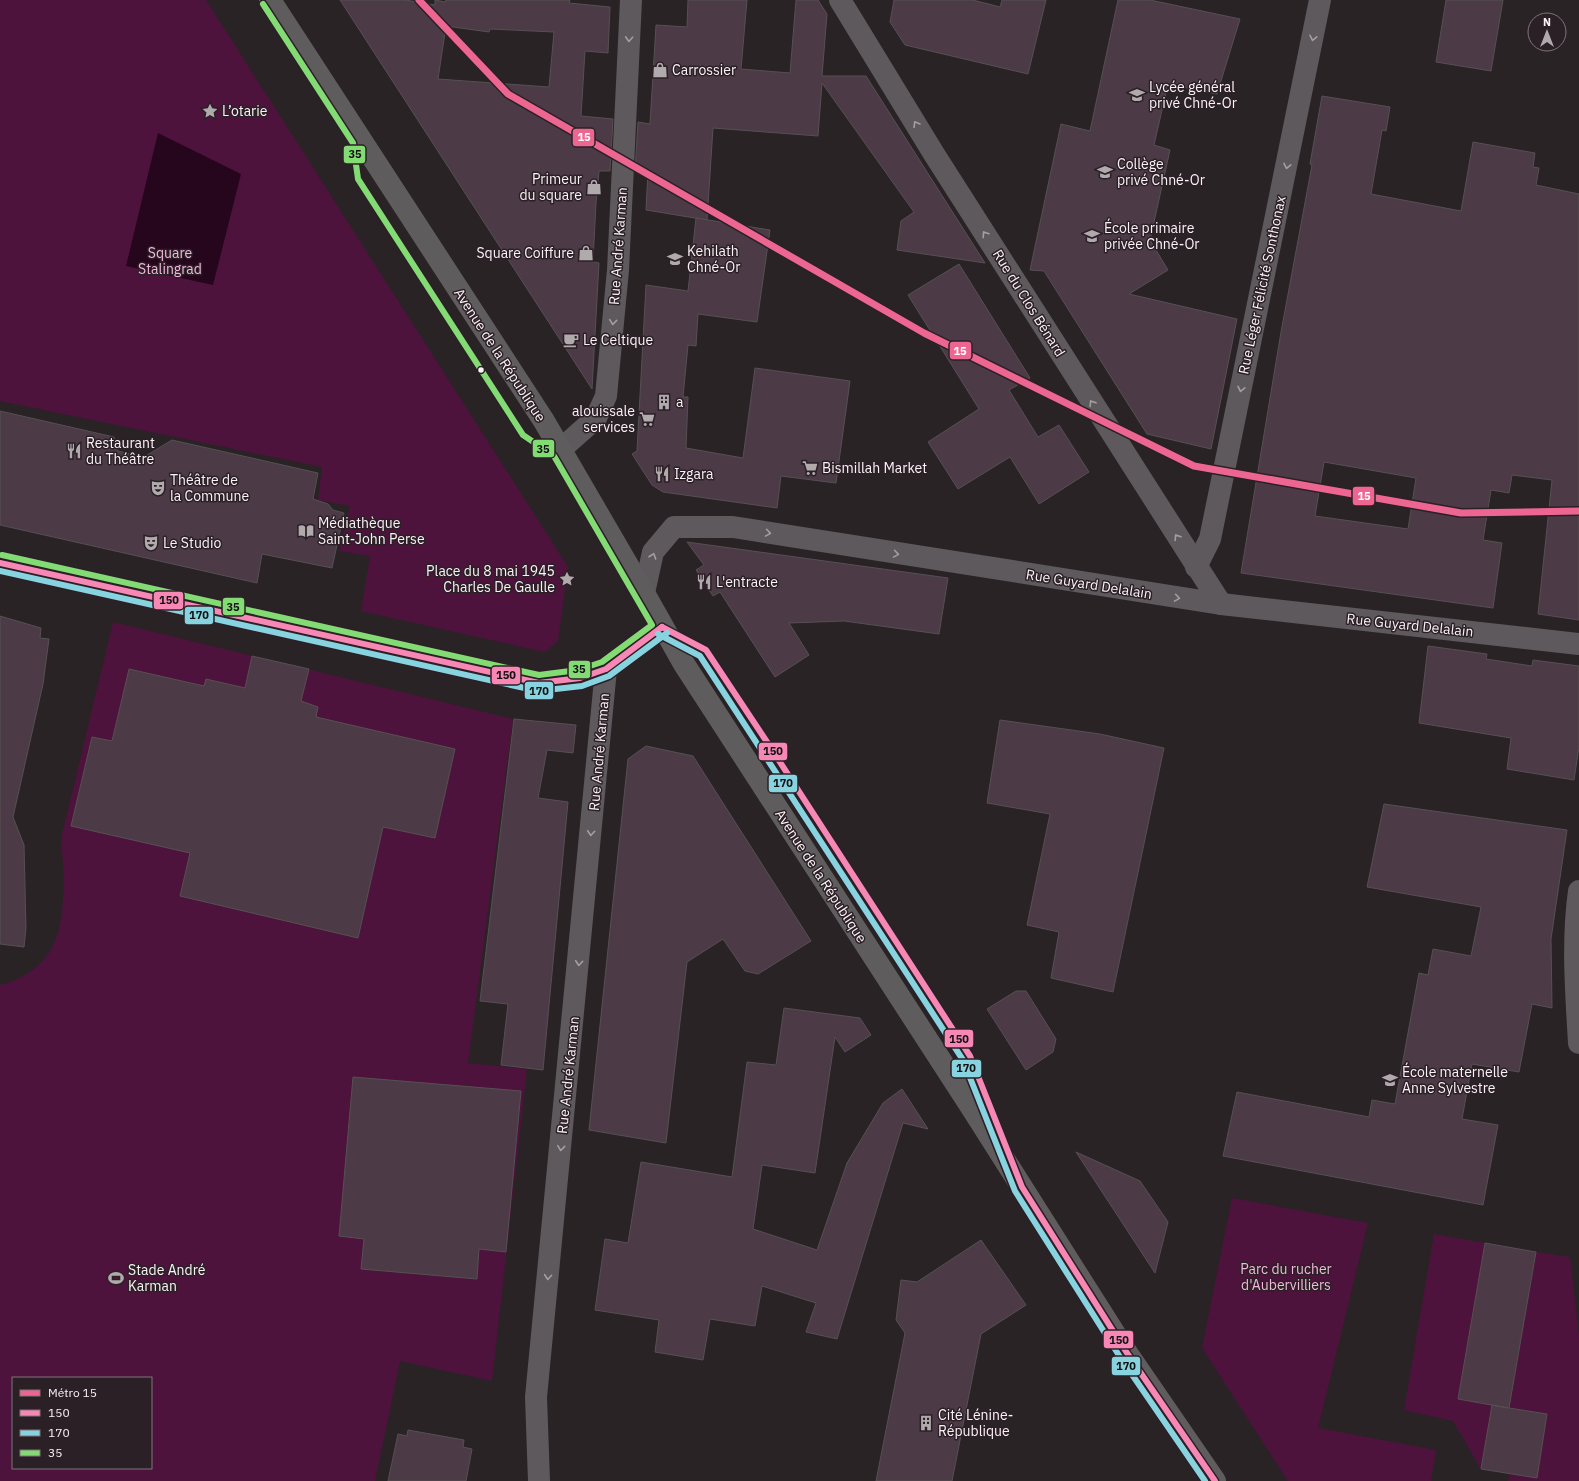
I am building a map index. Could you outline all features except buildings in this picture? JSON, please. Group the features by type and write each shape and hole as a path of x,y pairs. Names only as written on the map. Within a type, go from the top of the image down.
{"main road":[{"name":"Avenue de la République","path":"270,0 544,421 684,664 964,1097 1127,1354 1216,1481"}],"street":[{"name":"Rue André Karman","path":"560,450 596,418 606,396 618,270 631,0"},
{"name":"Rue du Clos Bénard","path":"840,0 934,154 1221,604"},
{"name":"Rue Léger Félicité Sonthonax","path":"1196,567 1210,540 1320,0"},
{"name":"Rue Guyard Delalain","path":"644,593 653,552 674,527 733,527 1221,604 1579,644"},
{"path":"0,563 539,683 580,678 606,669 662,627"},
{"name":"Rue André Karman","path":"539,1481 536,1397 606,669"},
{"path":"1579,891 1575,920 1575,976 1579,1043"}],"green space":[{"name":"Square Stalingrad","path":"0,0 206,0 568,567 558,641 545,652 361,611 370,556 339,551 350,506 318,500 322,467 0,401"},
{"path":"113,622 513,719 468,1063 527,1069 492,1381 400,1361 375,1481 0,1481 0,985 23,976 38,966 53,946 61,921 63,864 61,839"},
{"name":"Parc du rucher d'Aubervilliers","path":"1232,1198 1368,1223 1318,1428 1436,1450 1431,1481 1288,1481 1202,1348"},
{"path":"1434,1234 1485,1243 1492,1405 1481,1469 1453,1421 1404,1410"},
{"path":"1536,1252 1570,1257 1579,1336 1579,1481 1508,1481 1510,1474 1537,1478 1547,1414 1509,1408"}],"shaded area":[{"path":"158,133 241,174 213,285 126,266"}],"metro line":[{"name":"15","path":"419,0 508,94 924,333 1194,466 1461,513 1579,511"}],"transit line":[{"name":"35","path":"2,555 539,675 578,670 602,662 652,625 554,456 523,435 358,179 353,143 263,4"},
{"name":"150","path":"0,563 539,683 580,678 606,669 662,627"},
{"name":"170","path":"0,571 538,691 582,686 609,676 667,633"},
{"name":"150","path":"662,627 706,650 767,742 970,1056 1022,1187 1127,1353 1215,1481"},
{"name":"170","path":"658,634 700,656 963,1060 1015,1191 1120,1357 1205,1481"}],"place":[{"name":"Carrossier","path":"660,70"},
{"name":"Lycée général privé Chné-Or","path":"1137,95"},
{"name":"L’otarie","path":"210,111"},
{"name":"Collège privé Chné-Or","path":"1105,172"},
{"name":"Primeur du square","path":"594,187"},
{"name":"École primaire privée Chné-Or","path":"1092,236"},
{"name":"Square Coiffure","path":"586,253"},
{"name":"Kehilath Chné-Or","path":"675,259"},
{"name":"Le Celtique","path":"571,340"},
{"name":"a","path":"664,402"},
{"name":"alouissale services","path":"647,419"},
{"name":"Restaurant du Théâtre","path":"74,451"},
{"name":"Bismillah Market","path":"810,468"},
{"name":"Izgara","path":"662,474"},
{"name":"Théâtre de la Commune","path":"158,488"},
{"name":"Médiathèque Saint-John Perse","path":"306,531"},
{"name":"Le Studio","path":"151,543"},
{"name":"Place du 8 mai 1945 Charles De Gaulle","path":"567,579"},
{"name":"L'entracte","path":"704,582"},
{"name":"École maternelle Anne Sylvestre","path":"1390,1080"},
{"name":"Stade André Karman","path":"116,1278"},
{"name":"Cité Lénine- République","path":"926,1423"}]}
